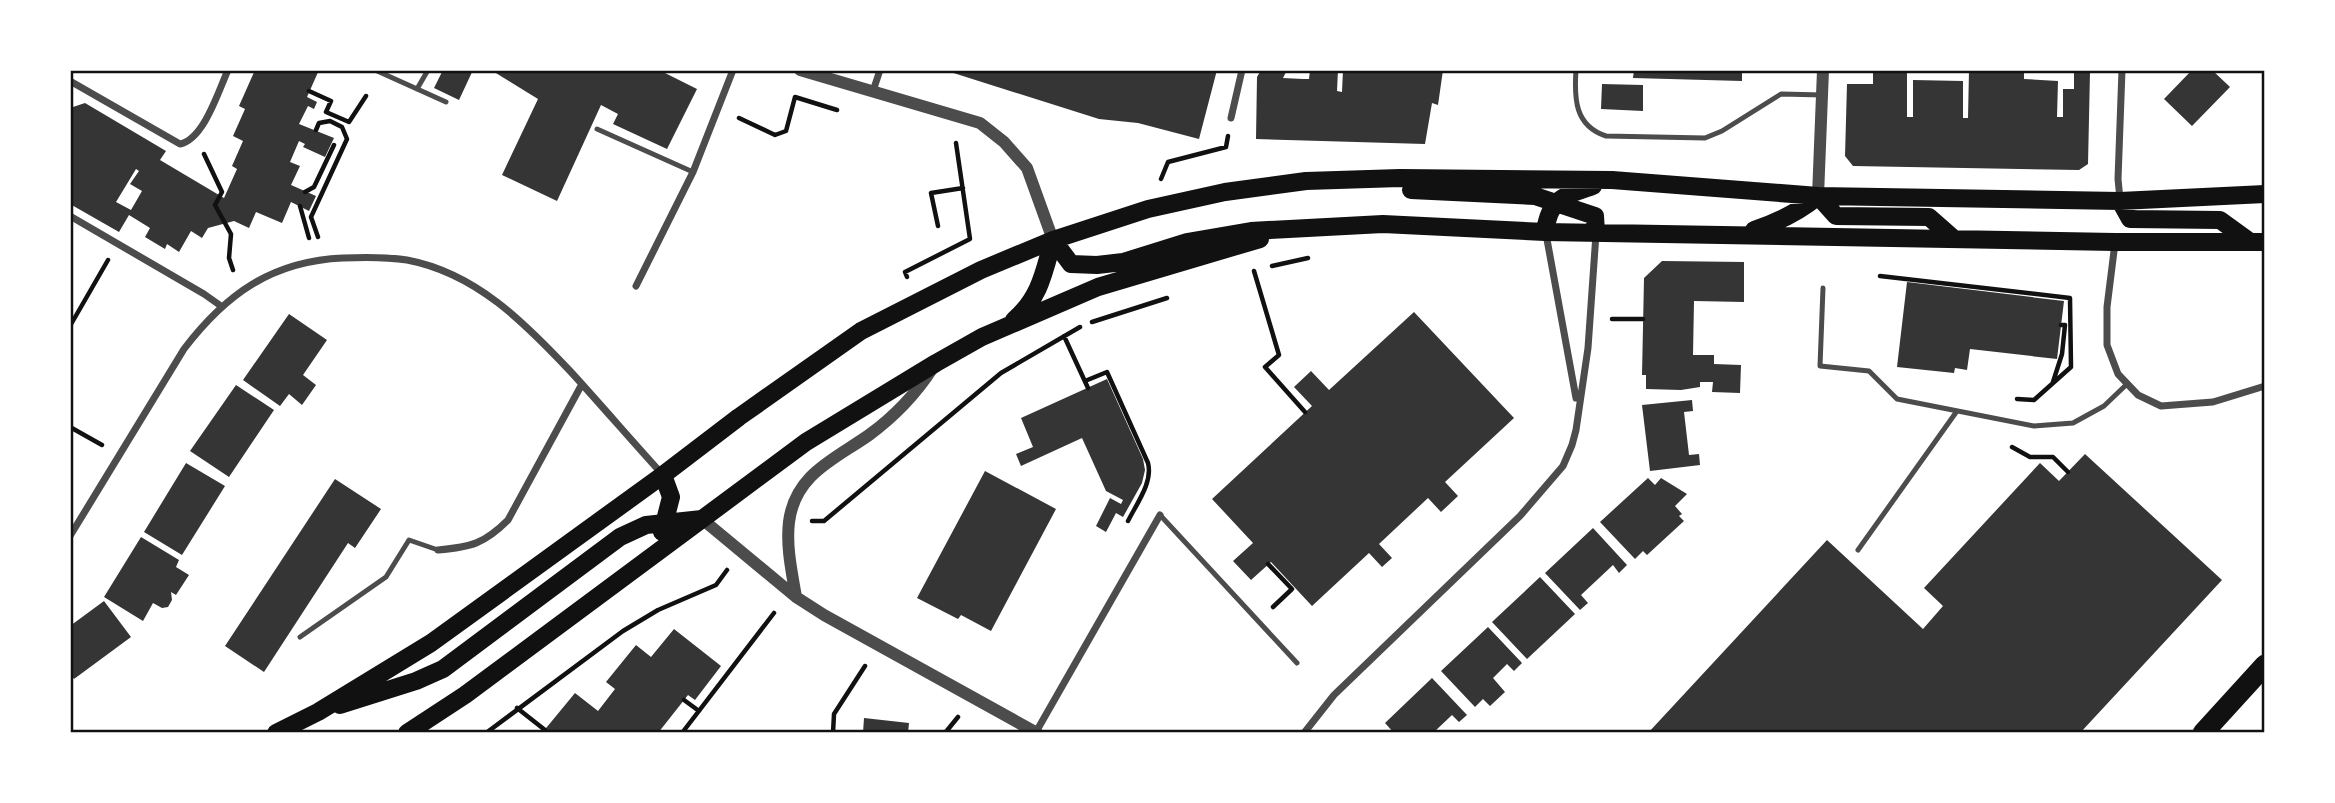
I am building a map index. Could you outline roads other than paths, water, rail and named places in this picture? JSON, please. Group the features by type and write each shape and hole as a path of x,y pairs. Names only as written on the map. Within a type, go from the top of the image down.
{"highway":[{"path":"2203,733 2265,665"}],"main road":[{"path":"276,733 431,643 663,475 739,416 861,331 981,270 1053,240 1148,209 1225,192 1306,181 1387,179 1612,180 1818,196 2120,201 2265,194"},
{"path":"1545,232 1548,213 1566,194 1612,180"},
{"path":"1247,190 1400,189 1535,196 1595,216 1596,232"},
{"path":"1741,235 1776,223 1804,208 1818,196"},
{"path":"1818,196 1836,216 1929,217 1954,239"},
{"path":"2120,201 2130,219 2220,220 2257,242"},
{"path":"1053,240 1072,264 1097,265 1123,262 1187,242 1251,230 1383,224 1545,232 2257,242"},
{"path":"407,733 465,695 806,442 936,363 1006,327 1098,287 1297,228"},
{"path":"1006,327 1028,308 1041,283 1053,240"},
{"path":"652,557 671,497 663,475"},
{"path":"319,710 384,692 443,668 620,537 646,525 702,519"}],"street":[{"path":"71,83 180,144 189,142 198,135 228,70"},
{"path":"636,286 693,172 733,70"},
{"path":"800,70 980,122 1004,142 1027,168 1053,240"},
{"path":"873,91 880,70"},
{"path":"1231,118 1242,70"},
{"path":"1818,196 1823,70"},
{"path":"2120,201 2118,179 2122,70"},
{"path":"70,216 204,293 221,306"},
{"path":"1545,232 1578,406"},
{"path":"1304,733 1334,695 1520,516 1563,466 1572,445 1588,348 1596,232"},
{"path":"2115,242 2107,307 2107,345 2118,374 2138,395 2161,406 2213,402 2265,386"},
{"path":"70,536 184,349 201,327 239,292 290,266 322,259 382,258 408,261 450,274 479,289 531,330 663,475"},
{"path":"796,597 789,558 789,522 793,505 806,483 818,468 869,435 894,415 936,363"},
{"path":"438,550 470,547 491,537 508,520 582,384"},
{"path":"702,519 796,597 824,615 1037,733 1160,515"}],"lane":[{"path":"375,70 446,102"},
{"path":"417,89 428,70"},
{"path":"1576,70 1576,104 1583,121 1593,132 1606,136 1705,138 1723,131 1781,94 1823,95"},
{"path":"597,129 693,172"},
{"path":"1823,288 1820,366 1869,371 1898,399 2034,426 2073,423 2104,406 2127,384"},
{"path":"1858,550 1957,411"},
{"path":"1160,515 1297,663"},
{"path":"300,637 386,577 409,540 438,550"}]}
